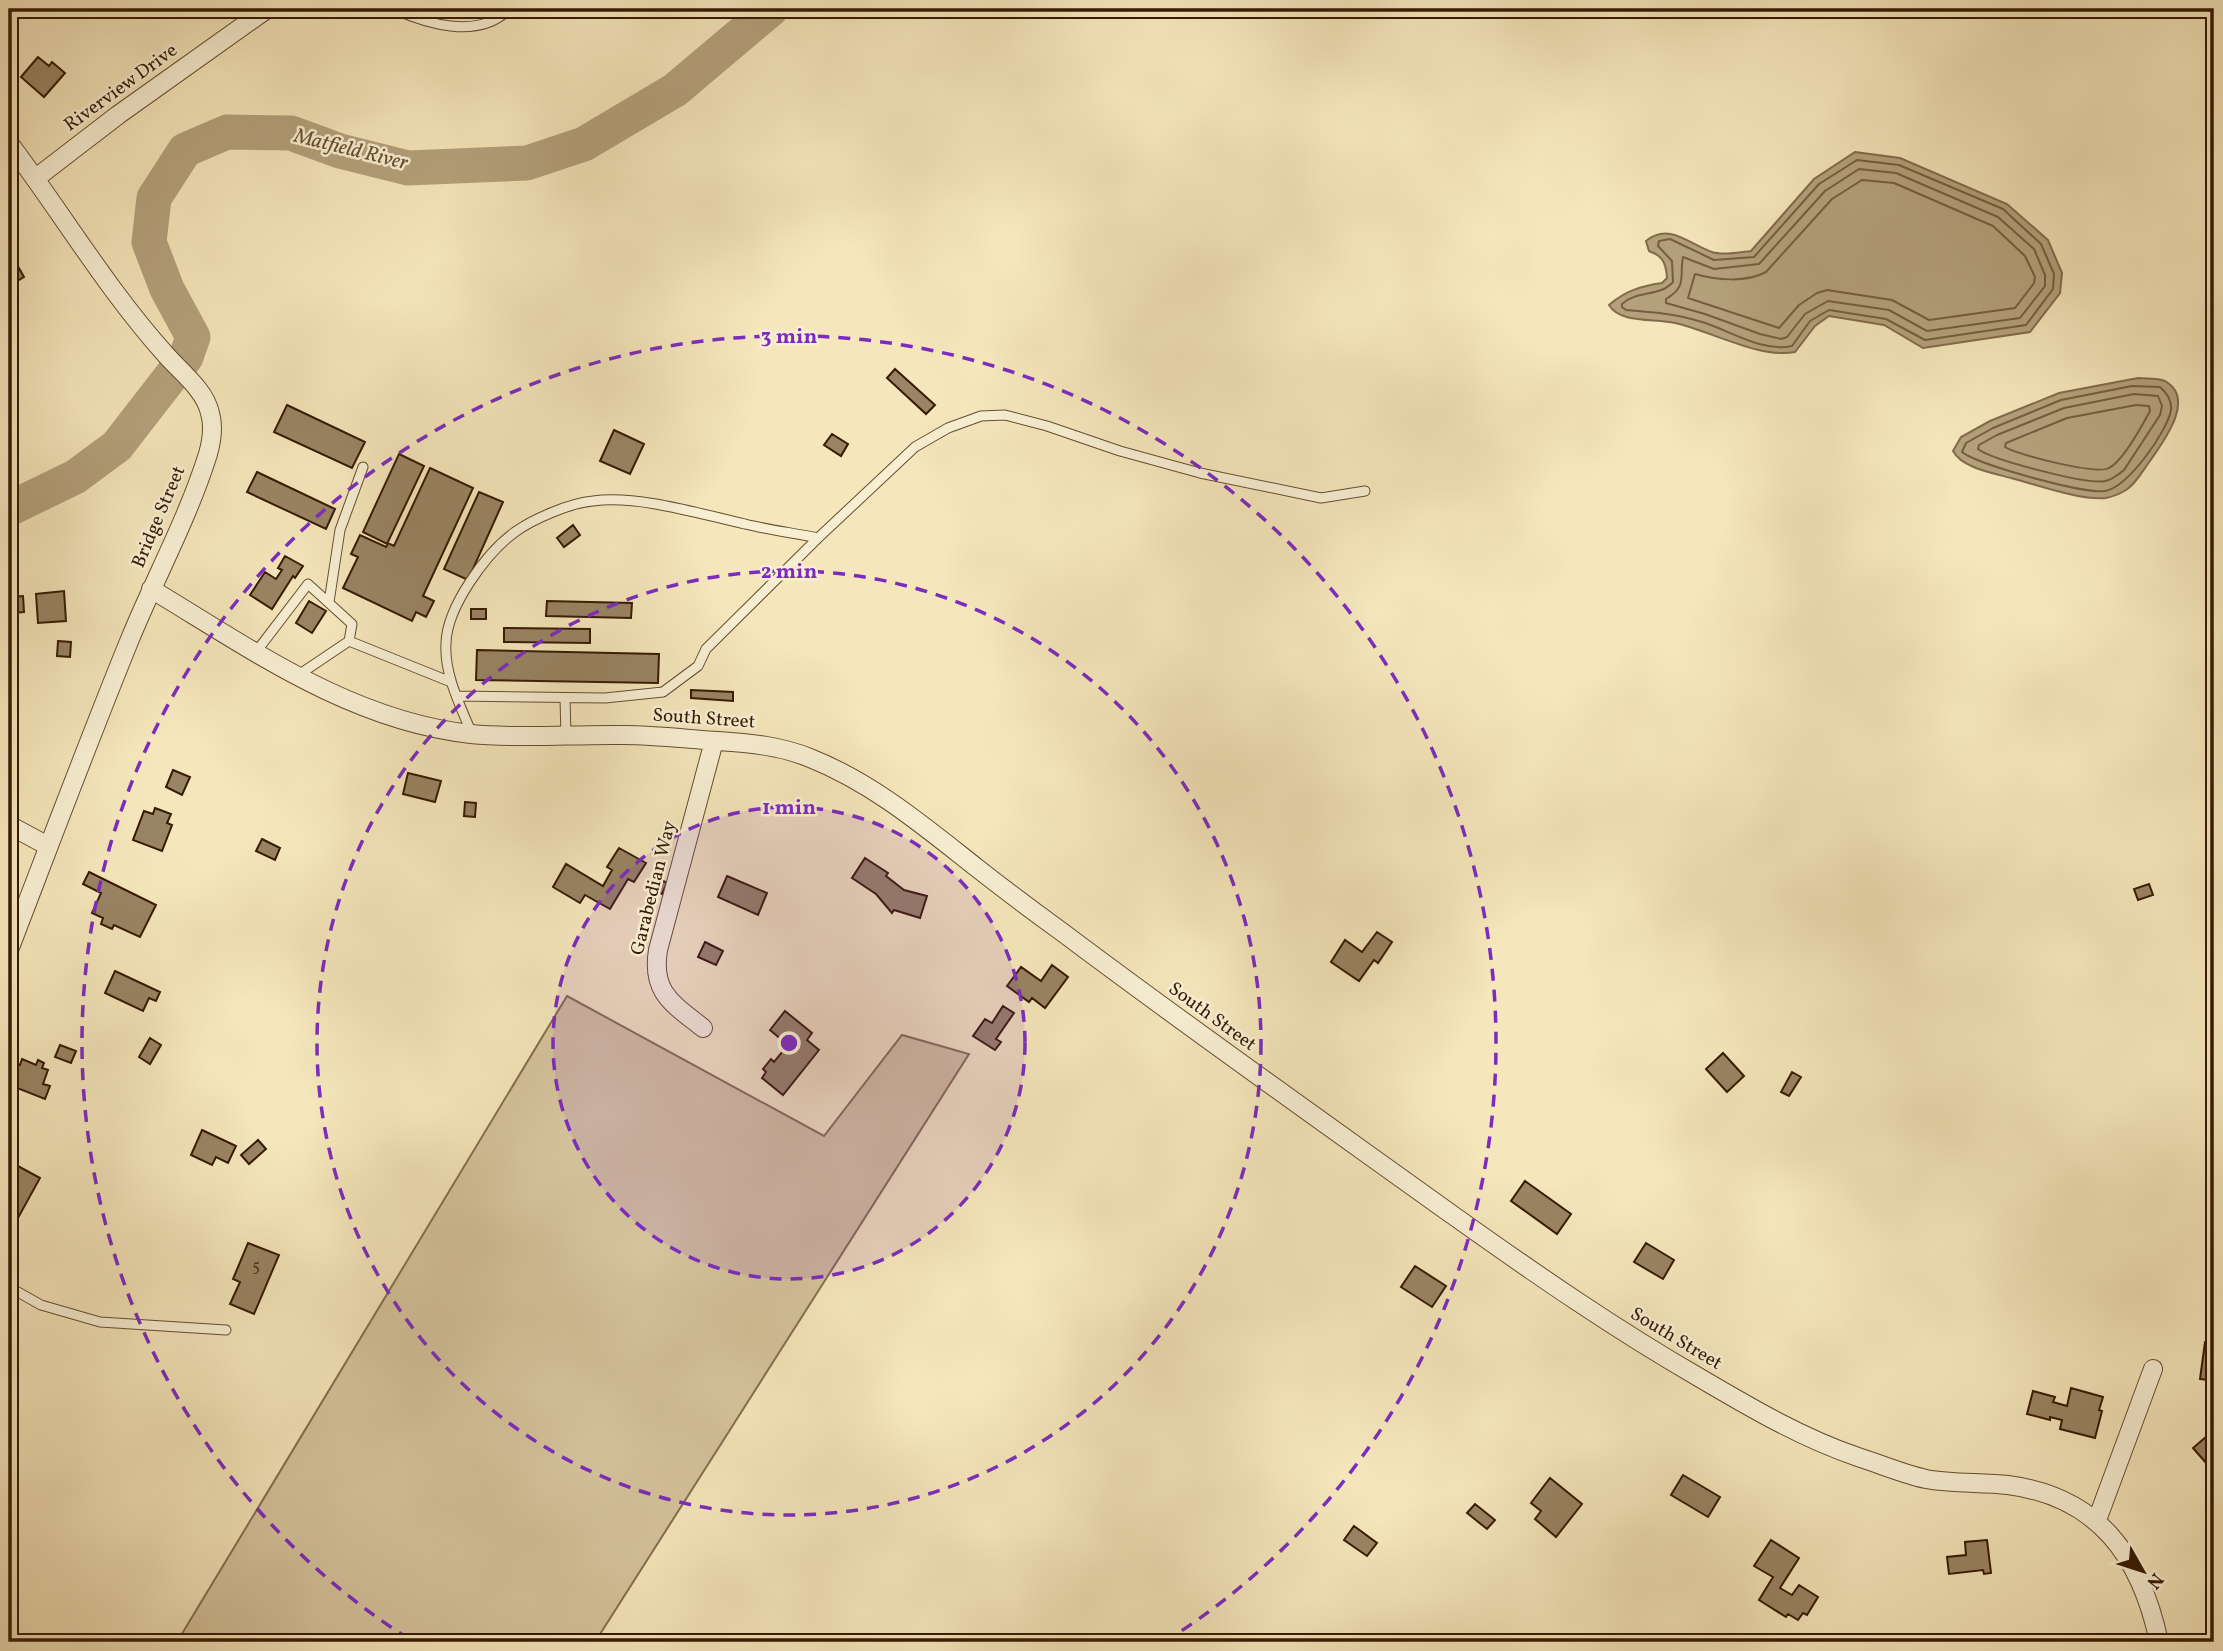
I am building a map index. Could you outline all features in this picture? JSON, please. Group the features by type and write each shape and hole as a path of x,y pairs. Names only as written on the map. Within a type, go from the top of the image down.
{"street":[{"name":"Riverview Drive","path":"36,178 118,115 267,9"},
{"name":"Bridge Street","path":"9,142 97,271 200,392 210,412 212,425 210,445 183,522 151,589 9,950"},
{"name":"South Street","path":"151,589 297,676 345,700 434,729 518,737 621,735 714,741 785,749 831,767 873,791 922,825 1121,976 1538,1276 1625,1334 1744,1404 1811,1439 1927,1479 2029,1488 2066,1501 2097,1520 2110,1533 2131,1564 2149,1606 2159,1642"},
{"name":"Garabedian Way","path":"703,1028 666,996 657,981 656,963 714,741"},
{"path":"9,825 48,846"},
{"path":"2097,1520 2153,1368"}],"lane":[{"path":"394,9 419,21 473,26 502,15 509,9"},
{"path":"457,696 606,698 663,692 698,666 706,649 915,447 948,428 981,416 1005,415 1047,426 1119,452 1200,473 1321,498 1365,491"},
{"path":"329,603 340,530 363,467"},
{"path":"472,734 451,682 446,643 450,622 461,596 483,564 514,532 573,505 619,500 683,510 818,538"},
{"path":"256,652 308,584 352,624 349,641 297,676"},
{"path":"349,641 451,682"},
{"path":"565,698 566,737"},
{"path":"9,1287 41,1306 100,1322 226,1330"}],"shaded area":[{"path":"567,996 824,1136 902,1035 969,1054 595,1642 177,1642"}],"water":[{"path":"1855,152 1900,158 2007,204 2048,240 2062,273 2060,293 2030,332 1923,348 1884,325 1829,316 1815,326 1795,352 1781,353 1751,348 1675,323 1630,318 1614,311 1609,305 1627,293 1662,283 1667,278 1663,261 1649,251 1646,241 1654,236 1679,236 1716,253 1751,251 1814,179"},
{"path":"2138,378 2165,381 2174,389 2178,399 2177,409 2168,433 2139,477 2130,487 2116,495 2096,498 2058,491 1979,469 1963,462 1953,451 1961,437 1990,421 2059,393"}],"building":[{"path":"38,57 49,66 52,62 65,73 44,97 21,77"},
{"path":"12,256 24,277 9,286 9,258"},
{"path":"895,369 935,405 926,414 887,378"},
{"path":"287,405 365,442 352,468 274,432"},
{"path":"614,430 644,444 630,474 600,461"},
{"path":"832,434 848,444 841,456 824,445"},
{"path":"399,454 424,466 387,544 363,532"},
{"path":"430,468 473,488 423,596 434,601 426,617 416,612 412,621 343,588 358,557 351,554 360,535 386,547 388,543 394,546"},
{"path":"257,472 335,509 326,529 247,492"},
{"path":"479,492 503,502 468,580 444,569"},
{"path":"573,525 580,535 564,547 557,538"},
{"path":"285,556 303,566 295,578 293,576 272,609 250,595 265,572 276,579 282,570 278,568"},
{"path":"64,591 66,621 38,623 36,594"},
{"path":"23,596 24,612 12,613 11,597"},
{"path":"309,601 326,611 312,633 296,623"},
{"path":"547,601 632,603 631,618 546,616"},
{"path":"471,609 486,609 486,619 471,619"},
{"path":"504,628 590,629 590,643 504,642"},
{"path":"58,641 71,642 70,657 57,656"},
{"path":"477,650 659,654 658,683 476,680"},
{"path":"691,690 733,692 733,701 691,698"},
{"path":"173,770 190,777 182,795 166,787"},
{"path":"408,773 441,781 435,802 403,794"},
{"path":"465,802 476,803 475,817 464,816"},
{"path":"155,808 171,814 167,823 172,825 162,851 133,840 144,811 153,814"},
{"path":"262,839 280,848 275,860 256,851"},
{"path":"619,848 646,863 634,882 628,879 610,909 585,895 580,903 553,887 566,864 603,886 612,870 607,867"},
{"path":"865,858 888,873 886,876 904,890 927,896 920,918 894,910 892,913 876,894 852,878"},
{"path":"89,872 156,905 140,937 114,925 112,929 101,924 103,918 92,913 101,893 83,884"},
{"path":"727,876 767,893 758,915 718,897"},
{"path":"656,877 667,883 662,894 650,887"},
{"path":"2149,884 2153,895 2138,900 2134,889"},
{"path":"1377,932 1392,942 1378,963 1374,960 1359,981 1331,962 1345,940 1362,952"},
{"path":"705,942 723,951 716,965 698,957"},
{"path":"1052,965 1068,977 1045,1008 1032,998 1029,1002 1007,986 1021,967 1041,981"},
{"path":"115,971 160,992 156,1001 149,998 143,1011 105,993"},
{"path":"1003,1006 1014,1013 996,1039 1001,1042 995,1050 973,1036 985,1019 992,1023"},
{"path":"785,1011 812,1033 807,1040 819,1050 783,1095 762,1078 766,1072 763,1069 771,1059 774,1062 788,1045 770,1030"},
{"path":"150,1038 161,1045 150,1064 139,1057"},
{"path":"60,1045 76,1051 71,1063 55,1057"},
{"path":"1723,1053 1744,1076 1727,1092 1706,1069"},
{"path":"22,1059 36,1065 38,1060 44,1063 42,1068 48,1070 43,1084 50,1086 45,1099 12,1086 14,1080 9,1078 10,1061 20,1065"},
{"path":"1792,1072 1801,1077 1789,1096 1781,1092"},
{"path":"202,1130 236,1146 228,1163 216,1157 212,1165 191,1155"},
{"path":"258,1140 266,1149 249,1164 241,1155"},
{"path":"16,1165 40,1178 13,1227 9,1225 9,1177"},
{"path":"1525,1181 1571,1214 1557,1234 1511,1201"},
{"path":"248,1243 279,1255 254,1314 230,1304 240,1282 233,1279"},
{"path":"1646,1243 1674,1260 1663,1279 1634,1262"},
{"path":"1415,1266 1446,1286 1432,1307 1401,1287"},
{"path":"2205,1342 2214,1343 2214,1381 2200,1379"},
{"path":"2071,1388 2103,1397 2095,1438 2060,1429 2062,1420 2027,1414 2033,1391 2055,1397 2053,1402 2067,1406"},
{"path":"2214,1430 2214,1472 2193,1448"},
{"path":"1683,1475 1720,1497 1708,1517 1671,1495"},
{"path":"1550,1478 1582,1504 1556,1537 1535,1519 1541,1511 1531,1503"},
{"path":"1475,1504 1495,1520 1487,1529 1467,1513"},
{"path":"1354,1526 1377,1543 1367,1556 1344,1540"},
{"path":"1771,1540 1799,1558 1780,1588 1792,1595 1799,1585 1818,1597 1807,1615 1803,1613 1798,1620 1788,1614 1786,1617 1759,1600 1773,1577 1754,1566"},
{"path":"1987,1540 1991,1573 1984,1574 1983,1570 1949,1574 1947,1557 1966,1555 1965,1542"}],"waterway":[{"name":"Matfield River","path":"9,509 75,477 117,446 186,357 193,337 167,289 149,242 154,198 185,150 227,132 291,133 340,151 408,168 527,163 584,144 675,90 771,9"}]}
